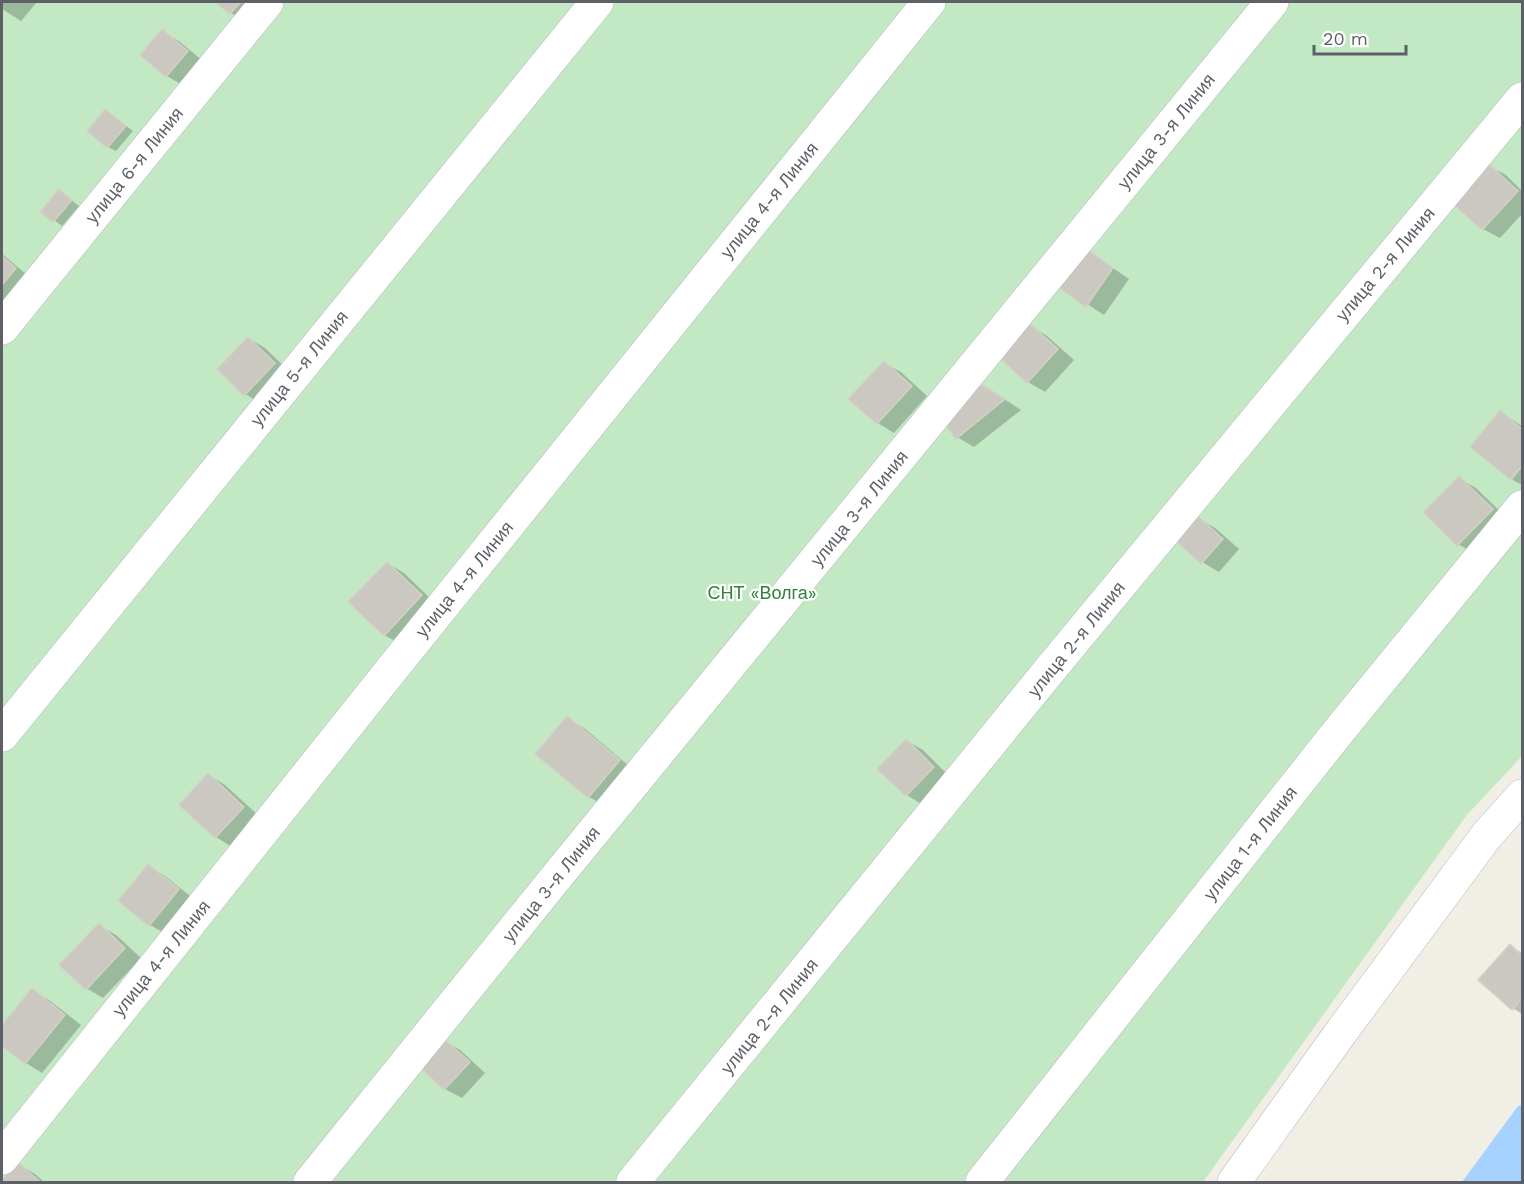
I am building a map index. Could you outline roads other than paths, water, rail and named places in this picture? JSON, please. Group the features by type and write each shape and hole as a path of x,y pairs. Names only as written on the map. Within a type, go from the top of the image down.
{"street":[{"name":"улица 6-я Линия","path":"2,328 267,2"},
{"name":"улица 5-я Линия","path":"2,735 597,2"},
{"name":"улица 4-я Линия","path":"2,1158 373,692 929,2"},
{"name":"улица 3-я Линия","path":"310,1182 1272,2"},
{"name":"улица 2-я Линия","path":"633,1182 1053,666 1522,99"},
{"name":"улица 1-я Линия","path":"982,1182 1338,732 1522,507"},
{"path":"1233,1182 1486,835 1522,796"}],"water":[{"path":"1522,1105 1522,1182 1462,1182 1518,1106"}],"park label":[{"name":"СНТ «Волга»","path":"762,592"}]}
